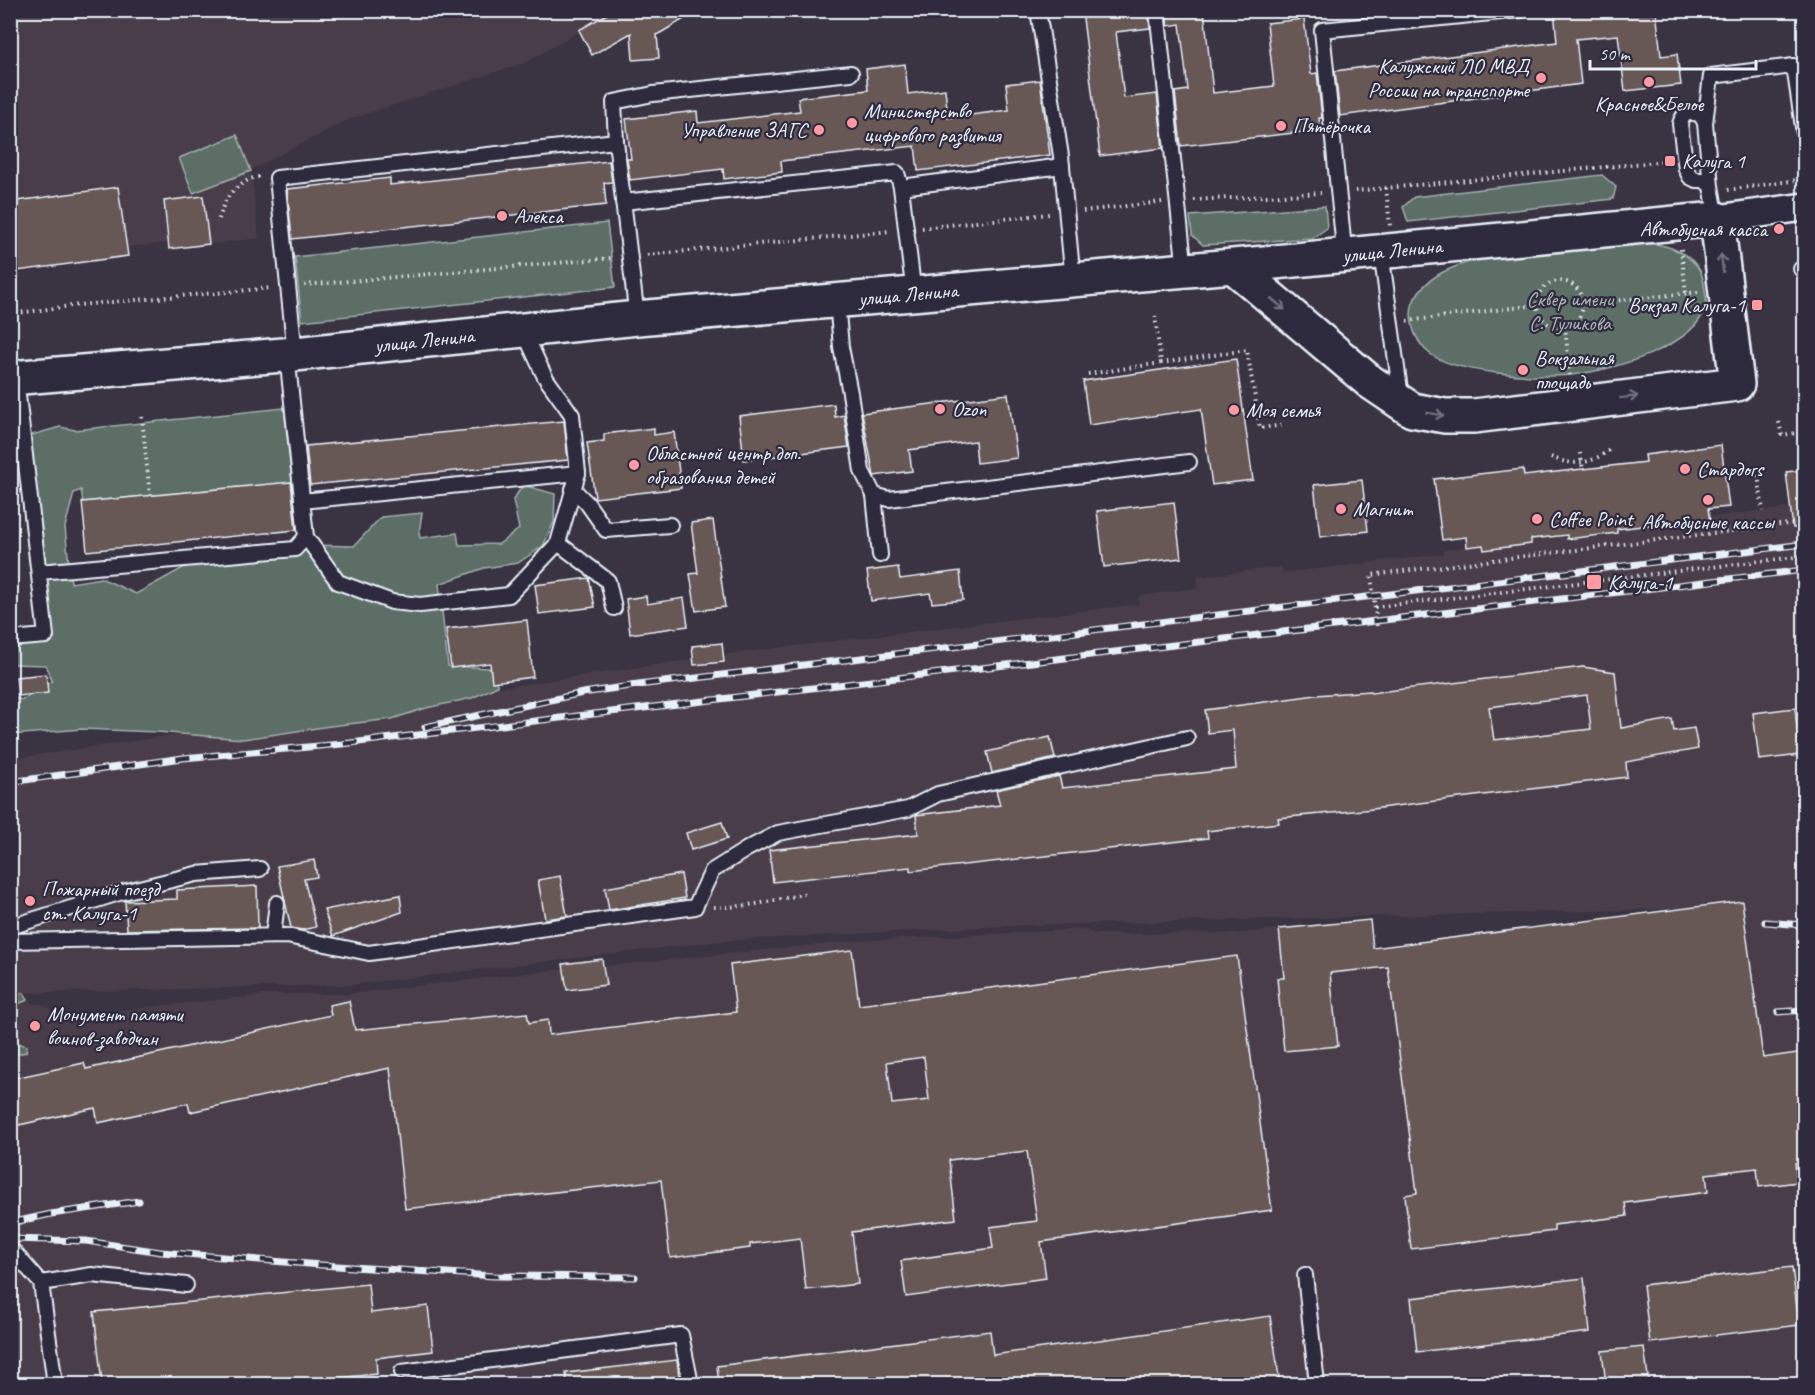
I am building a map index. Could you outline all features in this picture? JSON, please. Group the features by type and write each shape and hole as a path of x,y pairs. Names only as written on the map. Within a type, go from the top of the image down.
{"main road":[{"name":"улица Ленина","path":"13,378 291,354 638,318 1346,255 1386,243 1713,199"},
{"path":"1233,266 1369,381 1412,410 1431,414 1474,416 1737,384 1713,199"}],"street":[{"name":"улица Ленина","path":"1713,199 1804,207"}],"lane":[{"path":"1038,10 1062,166 1073,281"},
{"path":"1157,10 1185,271"},
{"path":"1346,255 1322,30 1521,10"},
{"path":"1713,199 1705,123 1711,76 1794,66 1804,134"},
{"path":"638,318 616,141 614,102 653,94 851,73"},
{"path":"1705,123 1701,115 1694,112 1686,113 1680,124 1686,170 1690,177 1704,180 1713,199"},
{"path":"523,330 545,377 572,415 578,473 558,543 509,595 420,606 392,602 338,582 306,537 291,354 288,286 277,178 616,141"},
{"path":"901,187 1062,166"},
{"path":"623,202 897,172 901,187 914,295"},
{"path":"1386,243 1402,402"},
{"path":"837,302 841,347 862,471 874,495 880,555"},
{"path":"10,639 46,636 13,378"},
{"path":"874,495 889,499 1189,462"},
{"path":"302,501 578,473"},
{"path":"573,489 587,503 606,530 670,525"},
{"path":"39,572 295,549 306,537"},
{"path":"558,543 608,580 614,608"},
{"path":"10,941 287,936 369,952 695,907 712,871 778,833 908,809 938,794 1187,738"},
{"path":"10,927 119,893 196,874 260,869"},
{"path":"273,936 277,903"},
{"path":"10,1248 41,1283 55,1384"},
{"path":"41,1283 92,1275 186,1285"},
{"path":"1305,1275 1317,1384"},
{"path":"402,1372 681,1335 691,1384"}],"path":[{"path":"10,314 79,305 629,257 1178,201 1338,193 1670,161"},
{"path":"219,219 226,200 245,181 256,177 277,178"},
{"path":"1713,199 1804,179"},
{"path":"1386,188 1386,243"},
{"path":"1681,248 1686,293"},
{"path":"1552,282 1570,283 1582,295 1582,312 1577,320 1565,326 1555,326 1546,322 1540,315 1537,305 1544,287 1552,282"},
{"path":"1583,304 1706,291"},
{"path":"1402,322 1537,305"},
{"path":"1155,316 1161,363"},
{"path":"1565,326 1570,375"},
{"path":"1088,374 1247,350 1260,428 1285,424"},
{"path":"142,417 150,496"},
{"path":"1779,422 1782,435 1804,432"},
{"path":"1551,457 1566,464 1597,460 1609,450"},
{"path":"1580,453 1583,469"},
{"path":"1758,476 1763,511"},
{"path":"1377,626 1371,575 1804,522"},
{"path":"1375,607 1804,556"},
{"path":"695,907 729,908 807,892"}],"shaded area":[{"path":"10,11 614,11 527,62 347,120 251,170 259,238 170,249 168,243 127,247 128,256 11,272"},
{"path":"1804,506 1804,1384 11,1384 10,759 744,652 1139,604 1138,596 1198,588 1197,577 1282,567 1283,573 1443,554 1443,550 1483,545 1484,550 1531,544 1531,539 1617,533 1617,529 1650,525 1651,528 1710,520 1709,517","holes":["1673,909 1373,948 1370,920 1241,933 1095,934 1085,929 857,941 604,966 602,959 563,964 563,969 347,994 273,994 56,1017 50,1008 41,1004 33,1004 24,993 349,985 721,941 1004,926"]}],"green space":[{"path":"237,135 251,171 193,193 179,158"},
{"path":"1602,175 1616,187 1613,199 1408,222 1403,207 1414,197"},
{"path":"1325,206 1327,228 1313,238 1203,245 1192,235 1190,216"},
{"path":"607,223 615,287 302,321 295,257"},
{"name":"Сквер имени С. Туликова","path":"1645,243 1674,249 1692,260 1702,275 1706,300 1699,320 1686,334 1649,355 1587,373 1556,376 1518,375 1477,370 1441,360 1421,345 1416,335 1411,313 1415,298 1431,280 1452,268 1472,261 1501,256"},
{"path":"284,408 292,482 83,502 81,490 74,493 65,527 71,583 101,578 136,594 185,567 251,552 308,545 354,546 381,517 422,513 420,538 457,533 459,545 499,544 519,529 513,500 523,485 555,494 554,522 543,546 518,563 484,568 439,584 448,666 489,668 498,686 472,698 426,708 392,719 243,739 82,729 11,735 10,697 23,700 52,681 46,665 11,664 11,644 41,643 48,609 26,462 32,435 60,427 75,430"},
{"path":"10,993 24,993 28,1000 11,1007"},
{"path":"18,1043 27,1046 26,1052 11,1055 11,1044"}],"building":[{"path":"614,10 699,10 657,35 659,58 633,60 631,33 592,55 579,30"},
{"path":"1082,10 1148,10 1150,28 1116,32 1124,98 1157,94 1163,148 1100,156"},
{"path":"1166,10 1204,10 1213,93 1274,86 1267,23 1304,19 1311,74 1317,73 1322,118 1319,118 1320,130 1181,146 1175,92 1188,90 1180,24 1168,26"},
{"path":"1554,10 1656,10 1661,56 1677,54 1681,85 1625,91 1618,35 1576,39 1581,84 1340,116 1335,71 1557,42"},
{"path":"905,64 908,94 945,89 948,118 1009,110 1006,84 1040,80 1050,155 918,171 915,146 781,161 782,172 724,179 723,169 630,180 627,159 631,159 626,119 697,111 698,123 800,111 798,98 868,90 866,69"},
{"path":"609,161 612,182 604,183 606,205 292,239 287,189 390,178 390,185"},
{"path":"118,187 128,256 10,272 10,202"},
{"path":"203,196 209,244 169,249 164,201"},
{"path":"1236,359 1253,480 1212,485 1201,409 1089,425 1083,381"},
{"path":"1008,394 1017,458 977,463 975,441 909,450 912,471 874,476 862,413"},
{"path":"834,404 835,417 844,415 849,447 744,460 739,416"},
{"path":"564,421 568,460 310,485 306,446"},
{"name":"Областной центр доп. образования детей","path":"654,428 654,435 674,432 681,488 595,498 587,443 604,441 604,434"},
{"name":"Калуга-1","path":"1721,445 1729,507 1708,509 1710,521 1651,528 1650,525 1617,529 1617,533 1567,539 1567,535 1531,539 1531,544 1484,550 1483,545 1467,547 1466,537 1442,540 1434,479 1523,469 1524,476 1646,462 1645,455"},
{"path":"1804,470 1804,527 1793,528 1786,472"},
{"name":"Магнит","path":"1362,480 1368,531 1320,537 1314,485"},
{"path":"291,482 296,530 87,551 82,502"},
{"path":"1174,502 1181,558 1104,567 1097,511"},
{"path":"713,520 725,607 696,611 690,574 698,573 691,523"},
{"path":"898,567 900,579 960,571 963,600 932,603 930,593 871,601 867,571"},
{"path":"589,578 595,607 539,614 535,585"},
{"path":"646,596 647,604 684,598 688,626 630,634 626,599"},
{"path":"527,620 533,677 492,682 490,663 451,668 446,629"},
{"path":"722,643 724,662 694,665 692,646"},
{"path":"1583,667 1615,672 1621,728 1672,719 1674,731 1694,728 1698,749 1626,762 1627,777 1364,810 1278,818 1279,823 1207,831 1208,838 910,871 910,867 773,882 769,850 918,834 916,815 1000,805 996,790 1059,776 1062,788 1236,769 1233,730 1208,733 1205,710 1316,695 1371,691 1371,693","holes":["1587,695 1591,729 1494,740 1489,707"]},
{"path":"46,674 48,693 18,696 16,677"},
{"path":"1795,708 1800,755 1759,760 1753,713"},
{"path":"1050,737 1055,758 992,773 987,752"},
{"path":"722,822 727,839 691,850 686,833"},
{"path":"314,860 317,877 304,879 316,927 302,930 291,928 277,866"},
{"path":"681,874 685,898 609,910 605,888"},
{"path":"560,876 567,916 545,919 538,880"},
{"path":"257,886 258,928 127,930 125,901 177,899 177,890"},
{"path":"400,895 402,912 333,936 324,910"},
{"path":"1742,901 1763,1058 1804,1052 1804,1161 1795,1163 1797,1182 1759,1187 1757,1168 1706,1174 1708,1192 1625,1203 1627,1216 1554,1225 1554,1231 1411,1249 1405,1195 1417,1193 1388,967 1330,973 1338,1046 1284,1051 1277,978 1284,978 1279,929 1370,920 1373,948"},
{"path":"852,950 859,1005 1237,956 1272,1210 1041,1242 1046,1278 906,1297 901,1261 993,1248 990,1227 1037,1221 1027,1151 949,1160 956,1219 852,1232 858,1284 806,1290 800,1238 750,1244 750,1248 670,1258 661,1180 405,1209 390,1068 190,1112 188,1103 98,1123 95,1108 10,1127 10,1079 84,1063 86,1069 331,1015 329,1005 349,1001 355,1030 527,1013 529,1023 548,1020 549,1035 736,1012 730,965","holes":["924,1057 929,1100 892,1104 887,1062"]},
{"path":"602,959 606,985 567,990 563,964"},
{"path":"1792,1267 1799,1325 1650,1343 1643,1285"},
{"path":"1584,1278 1590,1332 1417,1352 1411,1298"},
{"path":"368,1284 371,1313 428,1306 433,1351 376,1358 377,1374 277,1384 102,1384 94,1312"},
{"path":"1270,1316 1280,1384 1019,1384 1018,1379 973,1384 719,1384 717,1366 990,1331 993,1355"},
{"path":"1644,1347 1649,1384 1606,1384 1602,1351"},
{"path":"677,1360 680,1384 567,1384 566,1373"}],"railway":[{"path":"425,727 583,693 630,686 1804,544"},
{"path":"10,782 183,758 342,744 1804,570"},
{"path":"1765,922 1804,925"},
{"path":"1778,1012 1804,1010"},
{"path":"10,1223 51,1214 139,1201"},
{"path":"10,1239 86,1241 161,1252 494,1276 635,1277"}],"place":[{"name":"Калужский ЛО МВД России на транспорте","path":"1541,78"},
{"name":"Красное&Белое","path":"1649,82"},
{"name":"Министерство цифрового развития","path":"852,123"},
{"name":"Пятёрочка","path":"1281,126"},
{"name":"Управление ЗАГС","path":"819,130"},
{"name":"Калуга 1","path":"1670,161"},
{"name":"Алекса","path":"502,216"},
{"name":"Автобусная касса","path":"1779,229"},
{"name":"Вокзал Калуга-1","path":"1757,305"},
{"name":"Вокзальная площадь","path":"1523,370"},
{"name":"Ozon","path":"940,409"},
{"name":"Моя семья","path":"1234,410"},
{"name":"Областной центр доп. образования детей","path":"634,465"},
{"name":"Стардогs","path":"1685,469"},
{"name":"Автобусные кассы","path":"1708,500"},
{"name":"Магнит","path":"1341,509"},
{"name":"Coffee Point","path":"1537,519"},
{"name":"Калуга-1","path":"1594,582"},
{"name":"Пожарный поезд ст. Калуга-1","path":"30,901"},
{"name":"Монумент памяти воинов-заводчан","path":"35,1026"}]}
